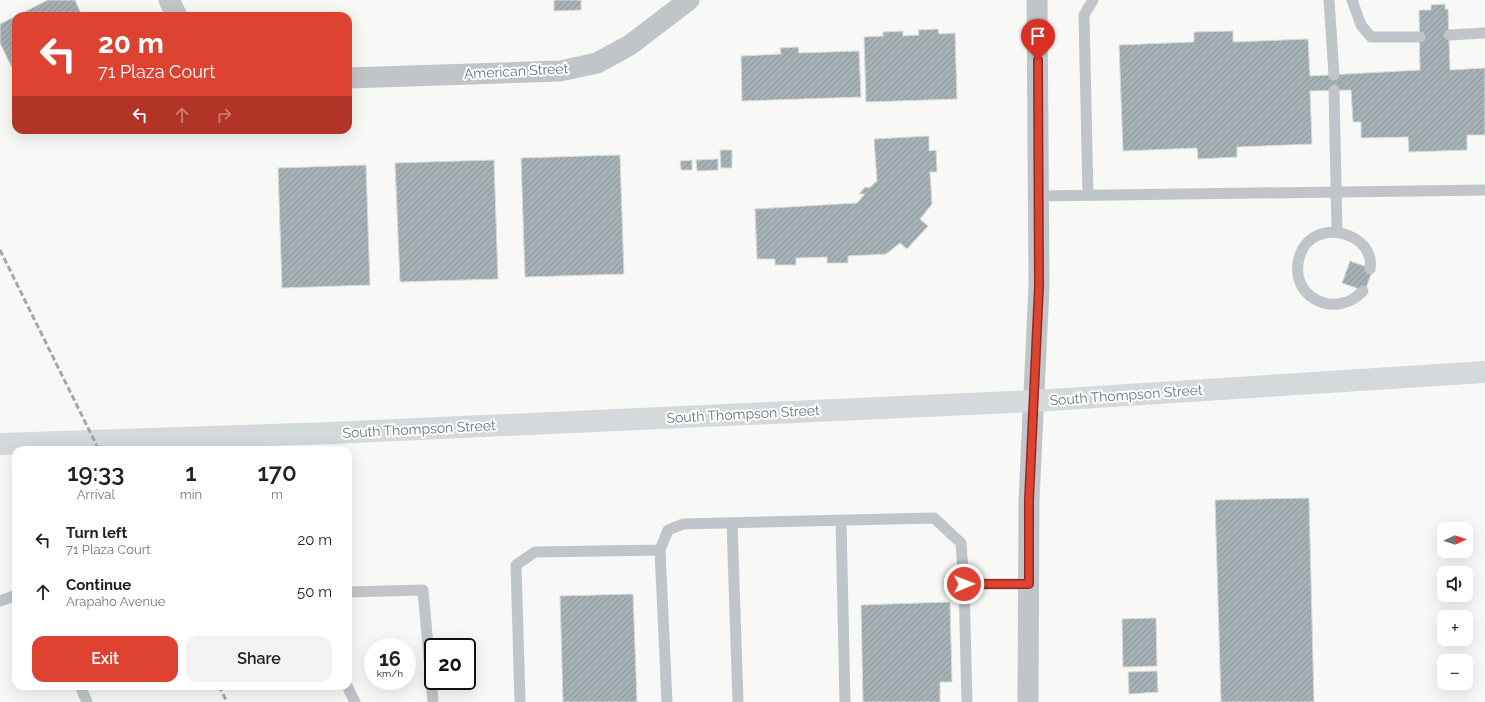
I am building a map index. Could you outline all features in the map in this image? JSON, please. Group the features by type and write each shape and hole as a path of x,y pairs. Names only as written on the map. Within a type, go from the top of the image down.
{"highway":[{"name":"South Thompson Street","path":"0,444 331,433 1034,401 1485,372"}],"street":[{"path":"169,0 175,12"},
{"name":"American Street","path":"352,78 560,71 597,63 630,45 689,0"},
{"path":"1028,702 1029,500 1039,286 1037,0"}],"lane":[{"path":"1088,195 1084,15 1090,3 1094,0"},
{"path":"1329,0 1334,75"},
{"path":"1352,0 1361,25 1372,37 1420,37"},
{"path":"1449,35 1485,33"},
{"path":"1334,90 1337,232"},
{"path":"1039,196 1485,190"},
{"path":"1363,291 1355,299 1344,304 1332,306 1319,302 1310,296 1302,287 1298,276 1300,254 1306,244 1315,237 1326,233 1337,232 1350,235 1360,242 1367,253 1370,269"},
{"path":"667,702 660,550 668,530 683,524 934,518 961,543 964,584 967,702"},
{"path":"841,520 845,702"},
{"path":"732,523 738,702"},
{"path":"520,702 516,565 535,552 660,550"},
{"path":"964,584 1029,584"},
{"path":"352,592 423,590 433,702"},
{"path":"0,601 12,596"},
{"path":"82,690 87,702"},
{"path":"349,690 355,702"}],"building":[{"path":"48,0 75,0 80,12 24,12"},
{"path":"554,0 581,0 581,10 554,11"},
{"path":"1445,4 1445,9 1448,9 1450,70 1485,68 1485,135 1467,135 1467,150 1409,152 1408,137 1361,138 1361,122 1353,122 1351,90 1310,91 1312,144 1237,147 1237,157 1198,159 1197,148 1123,151 1119,45 1194,42 1194,32 1233,31 1233,42 1308,39 1310,76 1420,70 1419,10 1431,10 1431,5"},
{"path":"12,18 12,68 0,43 0,24"},
{"path":"938,29 939,34 955,33 957,99 866,102 864,37 883,36 883,32 903,31 903,36 919,35 918,30"},
{"path":"798,47 799,53 859,51 861,97 742,101 741,56 781,54 780,48"},
{"path":"929,136 929,151 936,150 937,172 930,172 932,204 920,219 928,226 907,249 900,243 886,254 848,256 848,263 827,263 827,257 796,258 796,265 775,265 775,259 757,259 755,209 857,203 865,194 859,194 865,187 869,188 877,181 874,139"},
{"path":"720,150 732,150 732,168 721,168"},
{"path":"620,155 624,274 525,277 521,158"},
{"path":"718,159 718,170 697,171 696,160"},
{"path":"494,160 498,279 400,282 395,163"},
{"path":"692,160 692,170 681,170 680,161"},
{"path":"366,165 370,285 282,288 278,168"},
{"path":"1350,261 1373,269 1365,291 1342,283"},
{"path":"1309,498 1314,702 1221,702 1215,500"},
{"path":"633,594 637,702 563,702 560,596"},
{"path":"950,602 952,682 940,682 940,702 863,702 861,605"},
{"path":"1156,618 1157,666 1123,667 1122,619"},
{"path":"1157,671 1158,692 1129,694 1128,672"}],"railway":[{"path":"0,250 97,446"},
{"path":"221,690 227,702"}],"route":[{"path":"964,584 1029,584 1029,500 1039,286 1038,60"}]}
